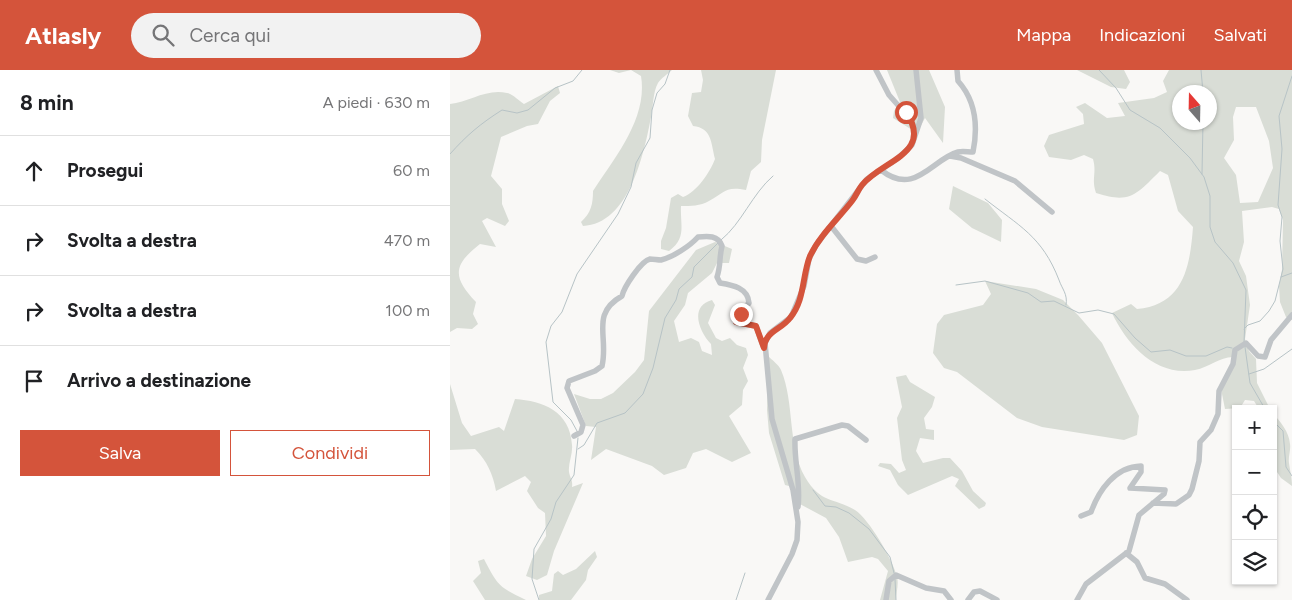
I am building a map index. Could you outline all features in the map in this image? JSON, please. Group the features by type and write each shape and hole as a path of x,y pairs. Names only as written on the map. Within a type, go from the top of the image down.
{"street":[{"path":"876,70 889,95 912,121 915,137"},
{"path":"764,348 770,333 791,317 804,286 809,259 816,245 854,200 867,180 906,152 915,137 921,118 916,70"},
{"path":"881,170 888,175 899,178 913,178 930,171 957,152 973,152 977,131 967,92 958,81 957,70"},
{"path":"950,156 961,158 1015,181 1052,212"},
{"path":"831,226 858,259 866,261 875,257"},
{"path":"574,436 581,432 583,425 567,388 569,381 602,366 604,312 609,303 622,296 624,289 640,266 649,259 668,258 689,247 698,237 710,236 721,242 722,267 717,277 720,283 738,287 748,298 749,303 735,318 736,322 756,326 764,348 772,419 793,490 797,516"},
{"path":"1153,502 1176,504 1189,495 1195,480 1200,442 1211,430 1218,414 1219,391 1233,364 1235,350 1246,343 1258,356 1266,358 1271,340 1292,315"},
{"path":"768,600 794,547 800,491 794,453 795,439 842,425 848,426 866,440"},
{"path":"1077,600 1086,584 1126,553 1139,515 1164,494 1165,490 1130,488 1141,472 1141,466 1136,466 1110,478 1098,492 1091,512 1081,516"},
{"path":"1126,553 1137,562 1145,578 1165,584 1187,600"},
{"path":"886,600 889,581 896,575 926,588 944,591 951,600"},
{"path":"968,600 974,592 980,591 997,600"}],"shaded area":[{"path":"610,70 631,70 619,73"},
{"path":"631,70 672,70 656,86 644,149 632,185 612,213 599,222 583,226 581,222 591,208 593,191 620,151 635,122 640,107 642,92 641,76"},
{"path":"701,70 776,70 762,140 761,162 751,171 746,190 733,189 725,191 702,204 681,206 682,225 680,236 675,246 669,251 661,249 661,241 666,228 671,198 678,194 683,197 693,191 710,170 715,159 710,137 704,130 693,126 688,116 692,93 701,92 703,80"},
{"path":"887,70 929,70 945,107 943,143 925,118 917,133 893,118 894,111 900,102"},
{"path":"1077,70 1124,70 1130,82 1126,89 1111,87"},
{"path":"1169,70 1292,70 1292,320 1286,317 1280,302 1279,286 1282,270 1283,220 1279,209 1272,207 1242,211 1244,242 1239,261 1246,276 1250,305 1245,339 1249,351 1256,359 1257,383 1268,405 1256,405 1254,401 1245,400 1242,405 1232,405 1232,409 1225,409 1221,389 1235,357 1225,358 1195,370 1181,371 1168,369 1144,356 1135,347 1118,325 1112,313 1131,304 1137,309 1153,306 1175,292 1182,281 1190,256 1193,227 1178,211 1168,175 1160,171 1145,186 1132,195 1117,198 1108,196 1096,193 1093,159 1084,155 1071,160 1049,157 1044,146 1049,135 1084,124 1083,114 1076,107 1085,103 1107,118 1125,116 1118,103 1154,98 1167,92 1163,81","holes":["1236,107 1256,107 1269,141 1273,168 1258,202 1240,203 1236,175 1224,158 1234,140 1233,117"]},
{"path":"558,86 560,93 550,101 538,124 527,126 501,137 491,176 502,189 502,204 509,221 505,226 487,218 482,221 496,247 480,244 465,258 459,272 463,285 476,302 473,314 478,324 472,329 457,328 450,332 450,104 492,92 500,92 511,95 524,104"},
{"path":"953,186 988,203 1002,220 1001,242 972,228 949,209"},
{"path":"715,242 732,249 729,263 717,263 712,273 688,293 685,305 674,321 679,342 691,338 699,342 702,351 712,355 711,344 700,326 698,313 705,303 712,300 715,305 708,323 716,338 722,341 730,338 737,345 746,348 748,355 743,368 748,381 743,390 742,405 729,416 751,453 732,462 706,449 693,453 686,468 664,475 652,466 606,449 591,460 596,427 586,426 574,394 590,399 601,399 613,393 635,372 644,360 649,311 696,250"},
{"path":"985,281 1036,289 1063,300 1078,315 1102,343 1139,416 1137,435 1124,440 1042,427 1017,418 957,372 944,368 933,353 937,324 944,315 983,305 991,294"},
{"path":"768,356 780,368 785,383 793,438 799,465 805,477 816,492 855,510 867,522 880,540 895,570 898,583 896,600 880,600 888,571 878,559 872,557 848,562 839,537 826,518 798,503 793,487 785,485 769,433 767,410"},
{"path":"906,375 910,382 935,397 932,407 924,418 926,429 934,430 934,440 920,438 916,451 923,463 950,458 962,471 973,491 986,503 985,506 979,509 955,486 959,479 952,476 908,495 898,485 890,470 878,466 880,463 891,464 899,473 906,470 902,460 897,418 902,407 896,377"},
{"path":"450,384 462,423 471,436 499,427 504,431 515,399 545,405 560,416 570,433 572,452 569,474 572,487 583,483 554,551 547,575 537,580 526,576 532,559 546,536 545,513 538,508 527,491 531,482 525,476 496,491 489,468 475,449 450,450"},
{"path":"1277,418 1284,427 1289,439 1292,486 1281,478 1277,472"},
{"path":"595,551 597,557 588,570 586,580 571,600 539,600 539,595 552,591 554,574 558,571 563,575 576,569"},
{"path":"484,559 500,585 526,600 485,600 473,581 481,573 478,561"}],"waterway":[{"path":"450,154 474,130 502,110 517,113 528,110 555,88 573,81 582,70"},
{"path":"577,431 571,420 553,402 546,342 551,326 562,312 577,274 618,214 631,187 636,163 650,138 652,110 657,93 665,84 670,70"},
{"path":"1099,70 1116,88 1130,110 1160,128 1190,158 1204,177 1210,196 1210,227 1215,242 1233,263 1246,290 1244,343"},
{"path":"1201,70 1202,85"},
{"path":"1244,329 1248,325 1260,321 1269,311 1275,301 1283,269 1280,241 1282,217 1278,205 1282,149 1279,116 1292,76"},
{"path":"1202,174 1203,130"},
{"path":"721,240 773,176"},
{"path":"985,199 1019,225 1037,242 1052,265 1064,292 1066,305"},
{"path":"578,449 584,445 597,423 625,413 643,394 653,368 665,318 676,300 679,289 692,277 694,267 718,243"},
{"path":"1281,277 1292,273"},
{"path":"956,285 985,281 1028,293 1041,302 1054,301 1079,313 1098,310 1114,314 1135,338 1151,352 1170,350 1186,356 1206,356 1227,347 1232,348"},
{"path":"1245,347 1250,383 1263,405"},
{"path":"1249,374 1264,369 1292,349"},
{"path":"1277,425 1283,431 1286,467 1292,476"},
{"path":"539,600 532,579 534,549 551,519 556,502 574,475 578,438"},
{"path":"813,490 825,506 836,507 849,513 869,529 890,557 894,573"},
{"path":"736,600 745,573"},
{"path":"895,579 896,600"}],"route":[{"path":"741,314 735,318 736,322 756,326 764,348 764,343 770,333 791,317 804,286 809,259 816,245 854,200 867,180 906,152 912,145 915,137 913,124 906,112"}]}
